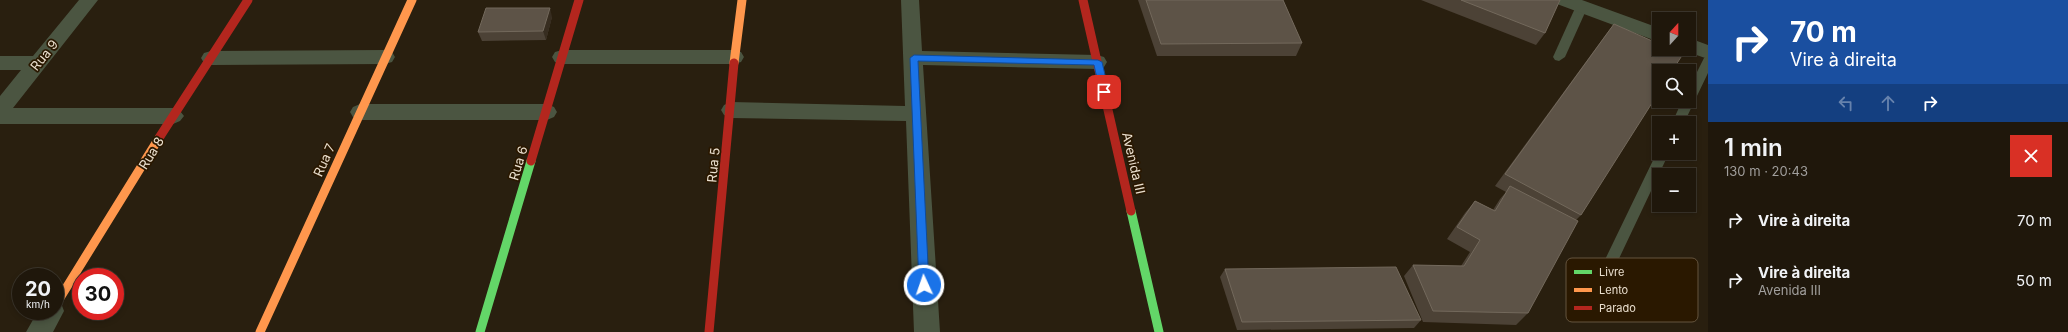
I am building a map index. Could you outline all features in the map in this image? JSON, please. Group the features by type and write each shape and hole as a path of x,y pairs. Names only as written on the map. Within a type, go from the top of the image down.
{"street":[{"name":"Rua 9","path":"0,110 89,0"},
{"name":"Rua 8","path":"64,292 173,116 248,0"},
{"name":"Rua 7","path":"260,332 412,0"},
{"name":"Rua 6","path":"480,332 547,112 579,0"},
{"name":"Rua 5","path":"709,332 732,110 734,58 742,0"},
{"path":"910,0 927,332"},
{"name":"Avenida III","path":"1083,0 1159,332"},
{"path":"1573,3 1652,31"},
{"path":"1696,48 1708,52"},
{"path":"211,58 385,57"},
{"path":"562,57 734,58"},
{"path":"914,58 1098,62"},
{"path":"0,63 38,63"},
{"path":"732,110 916,114"},
{"path":"360,112 547,112"},
{"path":"0,116 173,116"},
{"path":"39,332 46,320"}],"lane":[{"path":"1559,57 1573,3"},
{"path":"1696,86 1708,61"},
{"path":"1613,258 1660,160"}],"building":[{"path":"1146,0 1283,0 1302,43 1161,44"},
{"path":"1461,0 1560,0 1545,33"},
{"path":"486,8 550,8 543,31 478,32"},
{"path":"1614,24 1652,41 1652,56 1682,56 1677,64 1652,64 1652,103 1581,215 1505,174"},
{"path":"1510,186 1578,221 1528,313 1433,311 1413,265 1464,266 1480,240 1457,227 1475,201 1495,211"},
{"path":"1396,267 1421,320 1242,322 1225,269"}],"traffic: fast":[{"path":"480,332 531,161"},
{"path":"1131,211 1159,332"}],"traffic: slow":[{"path":"260,332 412,0"},
{"path":"734,63 742,0"},
{"path":"64,291 159,138"}],"traffic: jam":[{"path":"159,138 248,0"},
{"path":"531,161 579,0"},
{"path":"1083,0 1131,211"},
{"path":"709,332 731,110 734,63"}],"route":[{"path":"924,285 914,58 1098,62 1104,92"}]}
